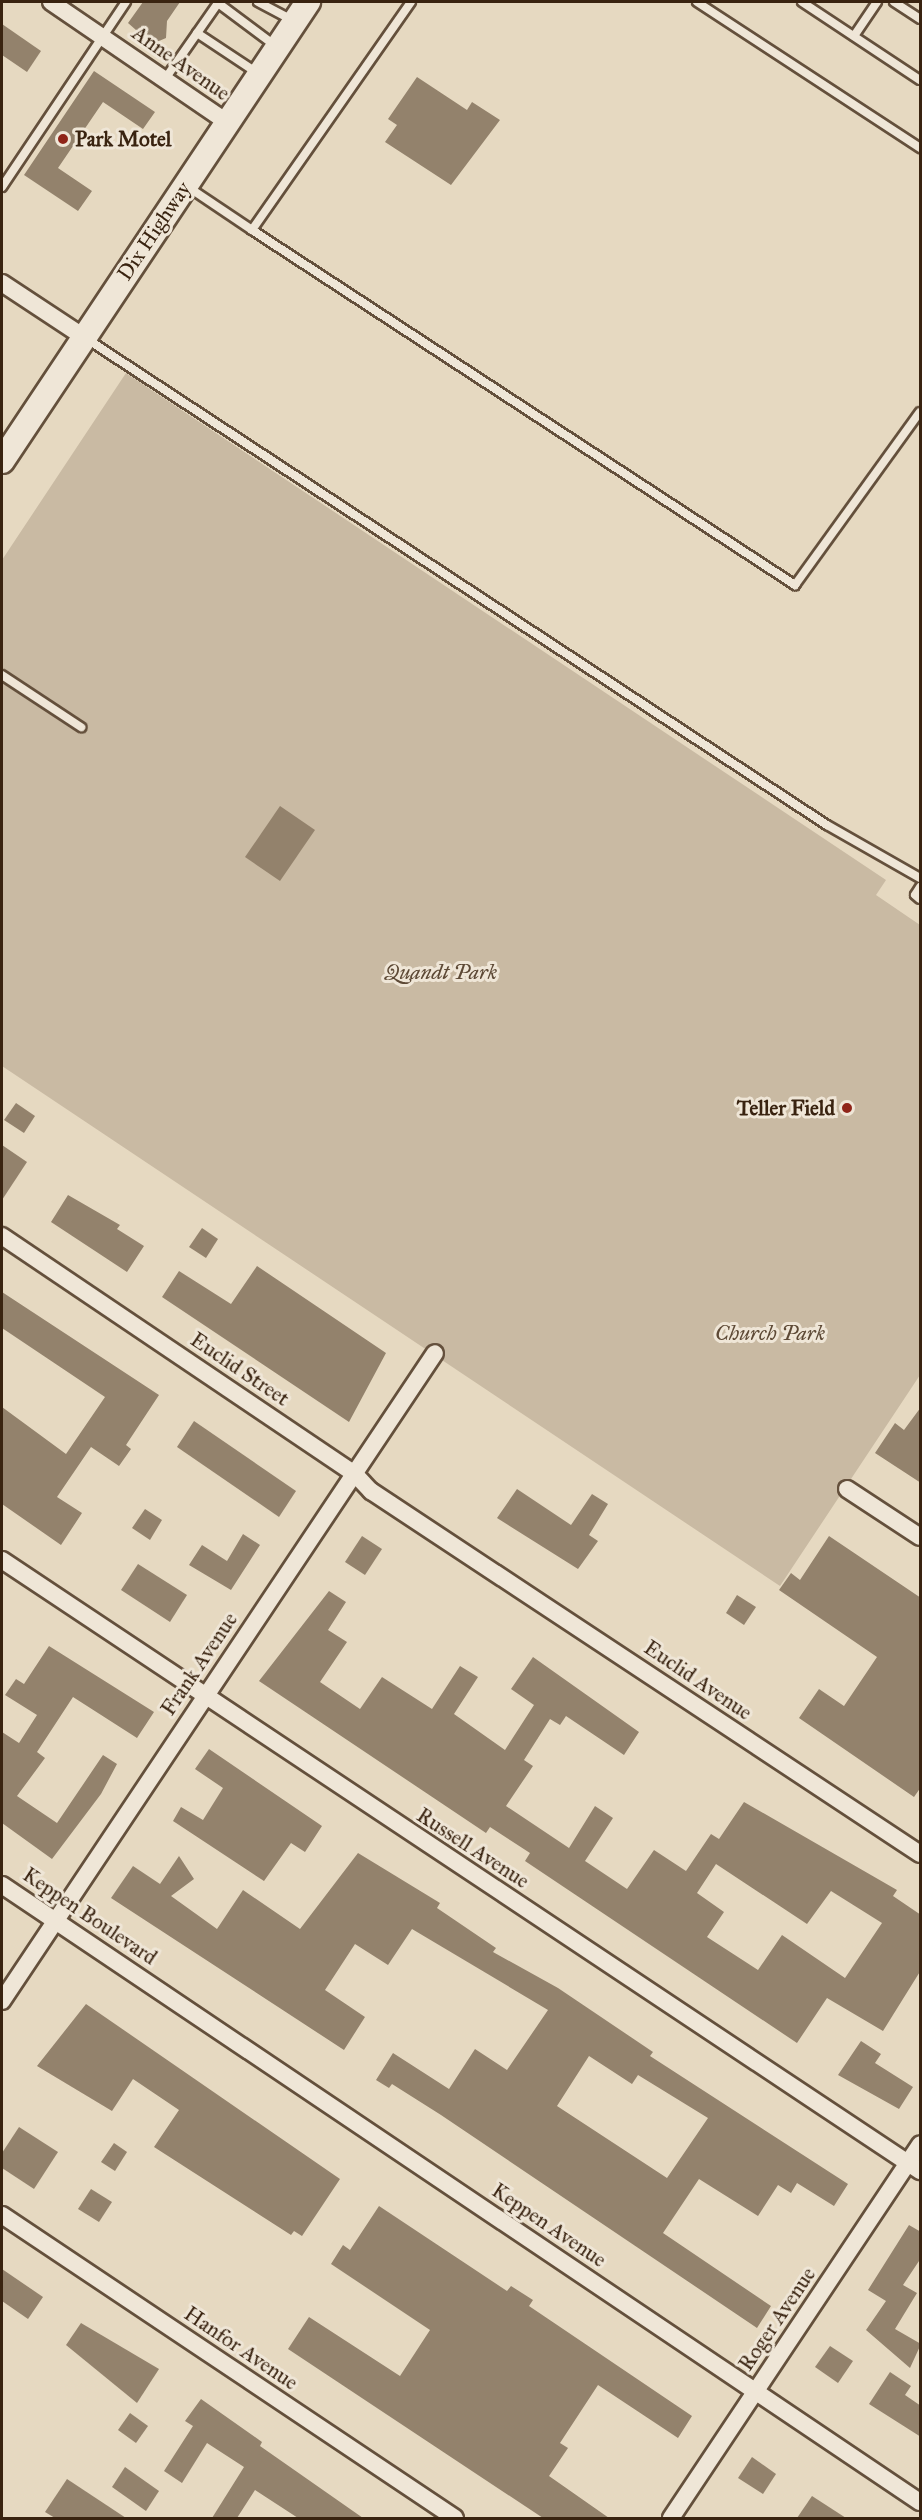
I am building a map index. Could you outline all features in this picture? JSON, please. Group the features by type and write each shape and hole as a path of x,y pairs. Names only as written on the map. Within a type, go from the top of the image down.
{"main road":[{"name":"Dix Highway","path":"2,461 301,11"}],"street":[{"name":"Anne Avenue","path":"51,2 227,122"},
{"path":"2,283 84,337"},
{"name":"Euclid Street","path":"2,1236 354,1473 371,1491 450,1542"},
{"name":"Frank Avenue","path":"2,2001 439,1348"},
{"path":"848,1489 921,1538"},
{"name":"Euclid Avenue","path":"450,1542 921,1854"},
{"name":"Russell Avenue","path":"2,1560 204,1698 914,2167"},
{"name":"Keppen Boulevard","path":"2,1885 153,1985"},
{"name":"Keppen Avenue","path":"153,1985 921,2502"},
{"name":"Roger Avenue","path":"671,2518 756,2391 914,2167 921,2144"},
{"name":"Hanfor Avenue","path":"2,2215 455,2518"}],"lane":[{"path":"2,187 126,2"},
{"path":"165,79 219,2 277,48"},
{"path":"258,2 301,11"},
{"path":"252,230 411,2"},
{"path":"697,2 921,148"},
{"path":"802,2 921,80"},
{"path":"854,36 877,2"},
{"path":"894,2 921,19"},
{"path":"197,33 259,74"},
{"path":"185,185 795,585 921,412"},
{"path":"84,337 827,825 921,878"},
{"path":"2,675 81,727"},
{"path":"921,886 915,895 921,899"}],"green space":[{"name":"Quandt Park","path":"126,373 886,880 876,895 920,925 920,1375 780,1586 2,1066 2,560"}],"building":[{"path":"143,2 180,2 167,21 166,38 152,44 128,23"},
{"path":"2,24 41,51 27,72 2,55"},
{"name":"Park Motel","path":"94,71 155,112 143,129 103,102 58,168 92,191 78,211 24,175"},
{"path":"417,77 467,110 472,102 500,120 451,185 385,142 397,125 388,119"},
{"path":"280,806 315,830 280,881 245,857"},
{"path":"16,1103 35,1116 24,1133 4,1120"},
{"path":"2,1145 27,1162 2,1200"},
{"path":"68,1195 120,1225 117,1229 144,1246 127,1272 51,1222"},
{"path":"202,1228 218,1239 206,1258 189,1247"},
{"path":"257,1266 386,1353 349,1422 162,1297 179,1271 231,1304"},
{"path":"2,1292 159,1395 126,1445 131,1449 119,1466 91,1447 57,1497 82,1513 61,1545 2,1504 2,1407 66,1454 105,1397 2,1328"},
{"path":"921,1407 921,1483 875,1453 895,1423 904,1430"},
{"path":"194,1421 296,1491 279,1517 177,1447"},
{"path":"517,1489 571,1525 592,1494 608,1504 589,1535 598,1541 578,1569 497,1518"},
{"path":"145,1509 162,1520 150,1540 132,1528"},
{"path":"243,1534 260,1545 231,1590 189,1565 202,1545 227,1561"},
{"path":"362,1536 382,1549 365,1575 345,1562"},
{"path":"829,1536 921,1598 921,1787 914,1797 799,1718 819,1689 844,1706 877,1657 779,1590 791,1573 800,1580"},
{"path":"138,1564 187,1595 170,1622 121,1590"},
{"path":"329,1591 346,1602 328,1630 347,1642 320,1682 360,1709 382,1677 432,1709 460,1666 478,1677 454,1714 505,1750 534,1705 511,1689 533,1657 639,1732 624,1755 566,1716 560,1725 550,1719 524,1760 533,1766 506,1806 569,1848 595,1806 613,1818 585,1861 627,1889 654,1850 686,1871 711,1834 719,1839 744,1802 897,1890 893,1896 921,1915 921,1970 883,2031 827,1998 797,2043 525,1861 530,1853 490,1827 486,1833 259,1681","holes":["716,1864 807,1924 831,1891 882,1923 845,1978 782,1935 758,1970 707,1937 724,1912 697,1893"]},
{"path":"737,1595 756,1607 744,1625 726,1613"},
{"path":"49,1646 154,1712 137,1738 73,1697 37,1752 45,1758 17,1796 57,1823 103,1755 117,1764 101,1794 52,1859 2,1823 2,1732 19,1743 37,1715 5,1695 16,1679 24,1684"},
{"path":"209,1749 322,1826 305,1852 291,1843 264,1881 173,1821 181,1807 203,1820 223,1788 195,1769"},
{"path":"358,1853 440,1903 437,1908 496,1948 493,1952 558,1988 653,2052 650,2056 848,2184 834,2206 797,2183 791,2193 778,2185 758,2216 699,2179 663,2233 771,2306 757,2328 441,2115 392,2084 389,2088 376,2080 393,2053 449,2089 475,2049 507,2070 548,2010 412,1929 388,1965 355,1944 325,1990 365,2017 344,2050 111,1898 133,1866 160,1884 179,1856 194,1879 171,1896 217,1929 243,1890 300,1929","holes":["589,2056 632,2084 638,2075 708,2118 667,2178 557,2106"]},
{"path":"86,2004 340,2179 302,2236 294,2231 291,2235 154,2147 179,2110 133,2079 112,2111 37,2066"},
{"path":"861,2041 881,2054 875,2063 913,2087 899,2109 838,2075"},
{"path":"19,2127 58,2152 34,2189 2,2168 2,2153"},
{"path":"114,2143 127,2152 115,2171 101,2162"},
{"path":"91,2189 112,2202 99,2222 78,2209"},
{"path":"379,2206 507,2291 511,2286 533,2300 529,2306 692,2416 678,2438 598,2385 560,2443 568,2448 549,2476 609,2518 543,2518 288,2349 309,2317 400,2376 430,2330 331,2264 343,2245 350,2250"},
{"path":"909,2225 921,2232 921,2258 903,2285 917,2293 895,2329 921,2344 910,2368 866,2330 886,2301 868,2290"},
{"path":"2,2269 43,2297 28,2319 2,2301"},
{"path":"81,2323 159,2369 137,2403 66,2345"},
{"path":"830,2346 853,2361 838,2383 815,2367"},
{"path":"890,2372 911,2386 905,2395 921,2406 921,2437 869,2404"},
{"path":"201,2399 262,2442 260,2446 363,2518 298,2518 255,2490 237,2518 212,2518 244,2467 207,2443 182,2483 164,2471 193,2426 185,2421"},
{"path":"130,2413 148,2426 136,2443 118,2430"},
{"path":"752,2457 776,2474 763,2494 738,2478"},
{"path":"125,2467 159,2491 146,2511 112,2487"},
{"path":"67,2479 126,2518 55,2518 45,2512"},
{"path":"812,2496 846,2518 797,2518"}],"place":[{"name":"Park Motel","path":"63,139"},
{"name":"Teller Field","path":"847,1108"}],"park label":[{"name":"Church Park","path":"770,1333"}]}
